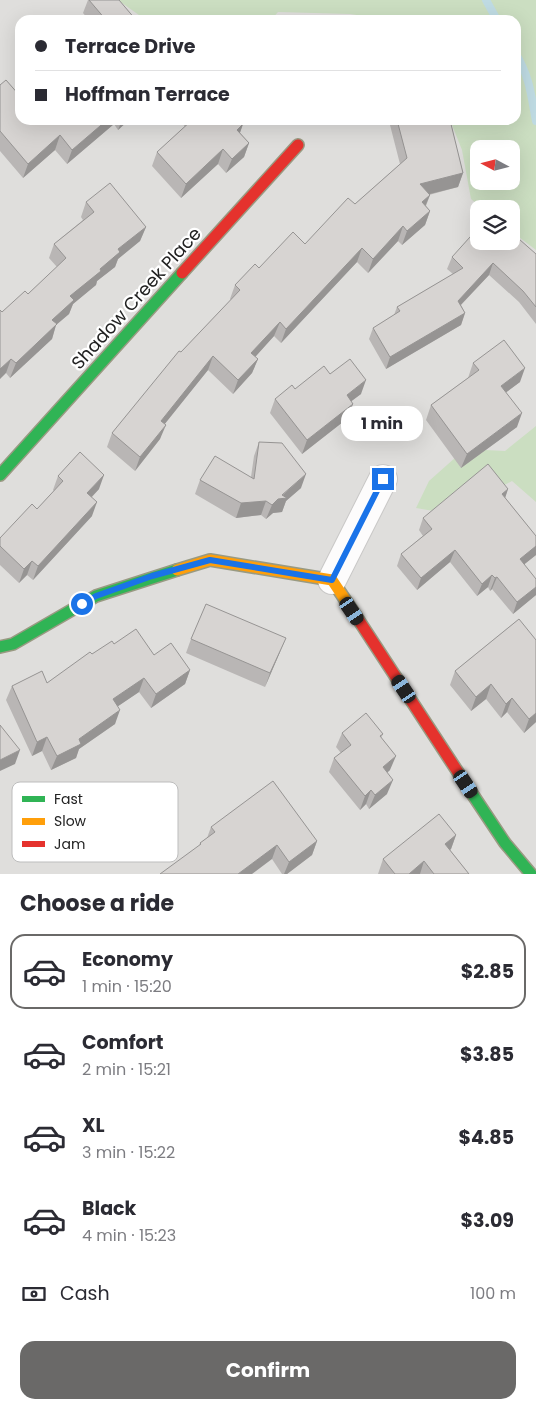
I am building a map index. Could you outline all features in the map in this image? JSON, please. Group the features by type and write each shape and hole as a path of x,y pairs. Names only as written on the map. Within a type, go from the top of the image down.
{"street":[{"name":"Shadow Creek Place","path":"0,475 298,145"},
{"path":"332,580 383,479"},
{"path":"0,647 13,644 96,596 152,576 210,560 332,580 506,844 531,874"}],"shaded area":[{"path":"0,0 536,0 536,874 0,874"}],"green space":[{"path":"107,0 536,0 536,250 520,238 520,200 471,199 462,150 452,125 521,125 521,15 357,15 278,12 275,15 139,15 122,3"},
{"path":"536,426 536,502 512,481 451,514 416,508 429,481 465,449 505,451"}],"building":[{"path":"89,0 119,0 132,15 102,15"},
{"path":"6,80 15,90 15,125 101,125 72,150 60,135 28,164 0,131 0,85"},
{"path":"187,125 242,125 237,130 249,143 232,159 223,149 186,184 157,152"},
{"path":"398,125 451,125 463,173 420,184 430,195 422,202 430,211 407,231 403,226 373,259 362,248 286,329 280,322 251,353 258,359 238,380 213,356 161,421 166,425 140,457 112,433 179,351 181,352 240,290 235,285 255,264 259,268 293,232 305,244 348,198 355,204 407,158"},
{"path":"110,183 146,227 118,249 120,252 100,269 101,271 70,296 74,300 52,320 57,324 16,363 11,359 0,369 0,310 2,312 25,291 28,294 66,258 54,244 94,212 86,202"},
{"path":"470,237 470,250 520,250 520,240 536,254 536,307 523,291 493,263 458,301 465,313 390,357 373,328 400,311 397,307 463,268 452,257"},
{"path":"504,340 525,368 501,386 522,413 467,454 431,405 479,370 473,363"},
{"path":"350,359 366,380 347,395 353,404 307,440 275,399 292,385 295,389 324,366 330,374"},
{"path":"259,442 282,443 306,474 282,495 287,498 278,499 272,505 266,501 241,503 200,480 215,456 254,479"},
{"path":"80,452 104,475 87,493 97,502 38,566 32,561 24,569 0,546 0,538 32,504 37,509 63,481 58,476"},
{"path":"488,464 508,489 502,494 536,536 536,546 520,559 536,579 536,587 517,602 497,577 495,578 492,575 482,584 455,550 421,578 401,554 432,529 423,518"},
{"path":"206,604 286,638 270,673 191,639"},
{"path":"519,619 536,640 536,713 529,719 512,698 506,704 491,684 476,697 455,671"},
{"path":"136,629 154,655 171,643 190,670 156,694 144,678 113,699 120,710 79,739 81,744 57,756 47,737 37,742 12,686 42,671 47,683 90,652 92,654 112,641 114,644"},
{"path":"366,713 383,734 380,736 396,756 383,767 393,780 375,795 371,790 365,796 334,758 351,745 342,733"},
{"path":"0,725 20,750 0,760"},
{"path":"273,781 317,841 289,862 277,845 238,874 160,874 215,832 211,827"},
{"path":"439,814 456,835 445,844 469,874 434,874 424,861 409,874 395,874 383,859"}],"waterway":[{"path":"486,0 494,15"},
{"path":"521,63 527,79 536,121"}],"traffic: fast":[{"path":"0,475 182,273"},
{"path":"0,647 13,644 96,596 177,570"},
{"path":"467,786 505,843 531,874"}],"traffic: slow":[{"path":"177,570 210,560 332,580 356,616"}],"traffic: jam":[{"path":"182,273 298,145"},
{"path":"356,616 467,786"}],"route":[{"path":"82,604 96,596 152,576 210,560 332,580 383,479"}]}
